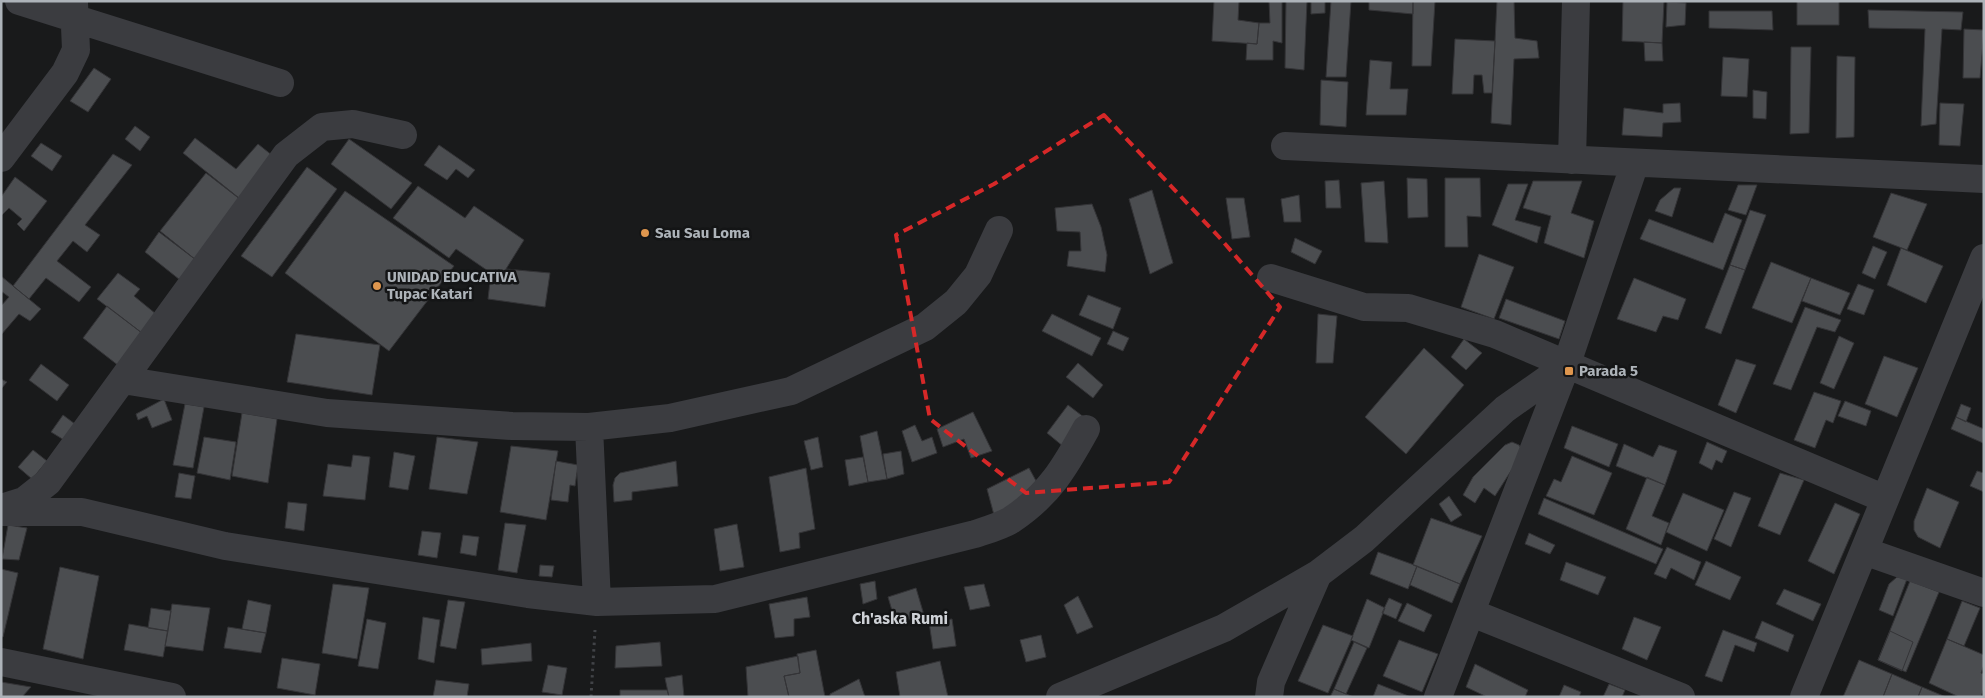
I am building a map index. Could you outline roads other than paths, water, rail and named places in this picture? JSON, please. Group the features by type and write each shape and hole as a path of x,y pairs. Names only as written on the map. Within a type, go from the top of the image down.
{"street":[{"path":"18,1 74,10 280,83"},
{"path":"1572,160 1576,1"},
{"path":"1,158 65,73 76,50 74,10"},
{"path":"1,510 24,501 48,482 286,155 322,127 353,124 403,135"},
{"path":"1285,146 1984,179"},
{"path":"1438,697 1566,366 1635,163"},
{"path":"123,380 327,413 512,426 589,427 670,418 791,391 925,327 956,302 978,275 999,230"},
{"path":"1804,697 1984,258"},
{"path":"1272,278 1364,307 1408,308 1495,334 1566,366 1885,499"},
{"path":"1060,697 1224,628 1318,574 1364,539 1505,409 1566,366"},
{"path":"589,427 596,602"},
{"path":"1,510 82,512 225,546 528,594 596,602 715,599 976,534 1010,521 1040,497 1064,470 1086,428"},
{"path":"1864,550 1984,594"},
{"path":"1269,697 1272,682 1318,574"},
{"path":"1472,613 1681,697"},
{"path":"1,662 141,694 172,697"}],"place":[{"name":"Sau Sau Loma","path":"645,233"},
{"name":"UNIDAD EDUCATIVA Tupac Katari","path":"377,286"},
{"name":"Parada 5","path":"1569,371"}],"district":[{"name":"Ch'aska Rumi","path":"900,618"}]}
